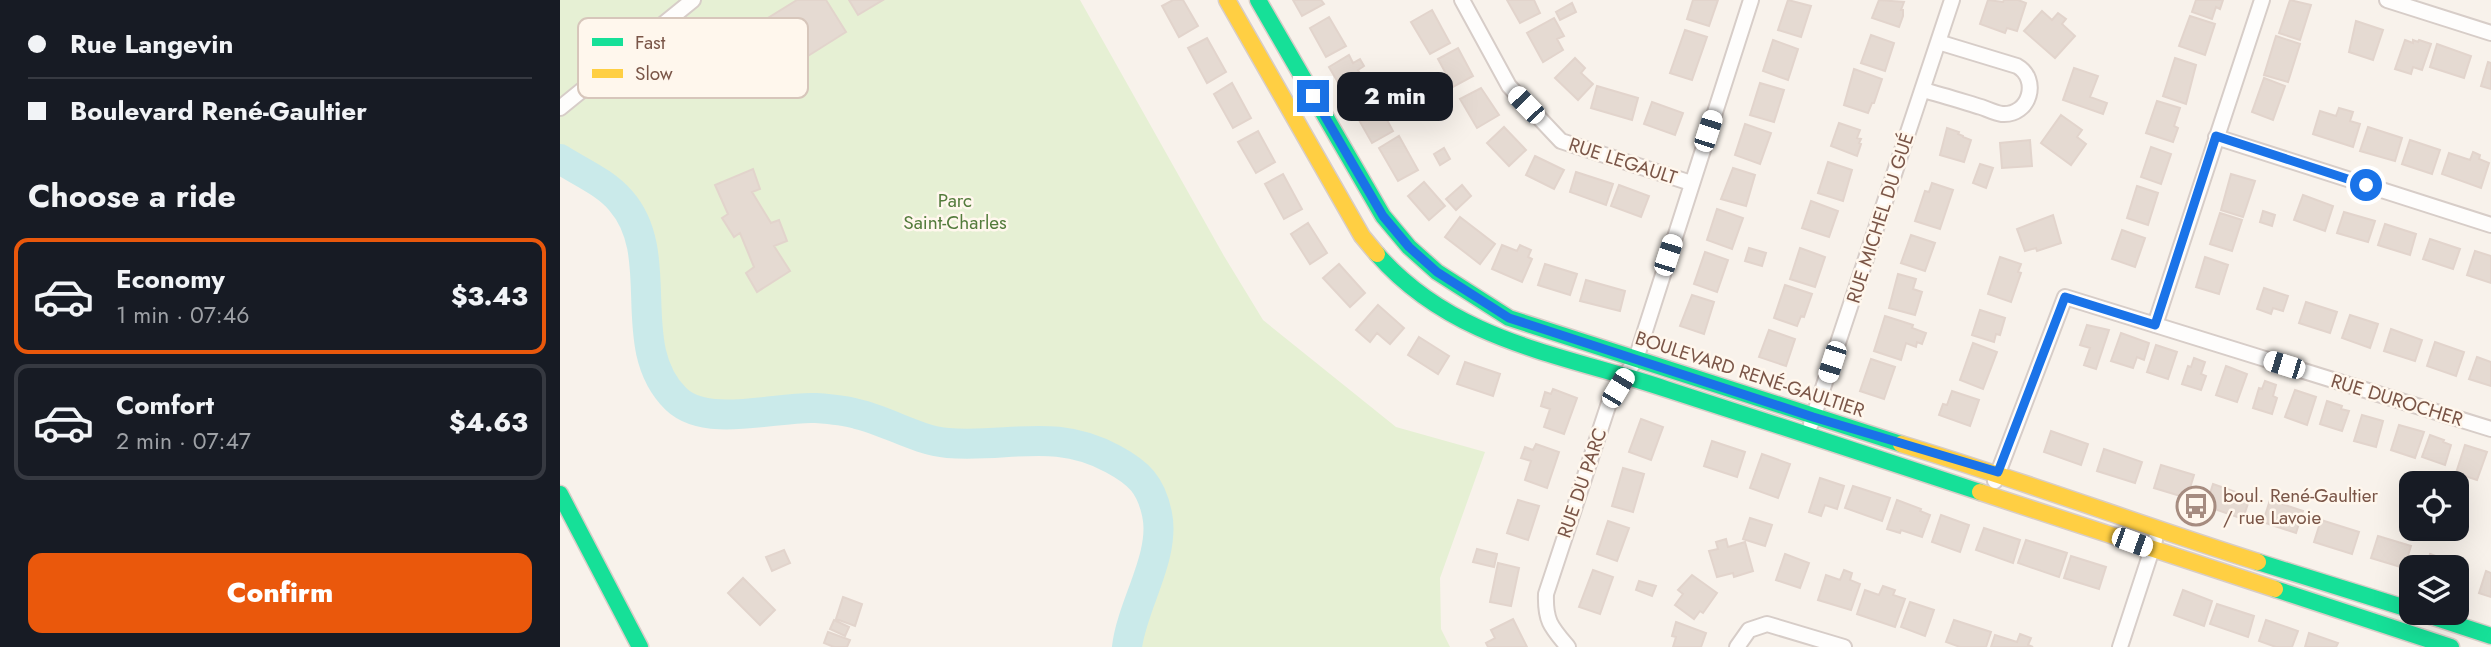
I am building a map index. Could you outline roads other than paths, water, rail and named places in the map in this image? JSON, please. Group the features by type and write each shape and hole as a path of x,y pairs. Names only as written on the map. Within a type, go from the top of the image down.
{"street":[{"path":"671,18 693,0"},
{"name":"BOULEVARD RENÉ-GAULTIER","path":"1227,0 1362,236 1388,267 1416,293 1446,313 1522,345 1625,375 2451,647"},
{"name":"BOULEVARD RENÉ-GAULTIER","path":"1258,0 1383,216 1409,247 1437,272 1509,318 1813,417 1998,472 2159,529 2399,606"},
{"name":"RUE LEGAULT","path":"1462,0 1508,86 1561,141 1691,183"},
{"name":"RUE DU PARC","path":"1568,647 1545,613 1546,594 1610,400 1636,359 1751,0"},
{"name":"RUE MICHEL DU GUÉ","path":"1807,435 1952,0"},
{"path":"2155,325 2262,0"},
{"path":"2387,0 2491,33"},
{"path":"1923,89 2002,114 2021,108 2031,95 2031,82 2025,70 2017,65 1938,42"},
{"path":"560,108 578,93"},
{"path":"2216,136 2491,225"},
{"name":"RUE DUROCHER","path":"1990,496 2065,297 2491,429"},
{"path":"560,494 640,647"},
{"path":"2120,647 2159,529"},
{"path":"1737,647 1749,630 1767,624 1844,647"},
{"path":"2458,625 2491,636"}],"waterway":[{"path":"560,159 615,194 635,223 642,248 651,353 660,378 676,399 689,408 724,415 800,408 831,409 868,417 925,438 948,443 1051,441 1092,449 1137,475 1151,495 1157,514 1158,530 1153,563 1135,614 1127,647"}],"place":[{"name":"boul. René-Gaultier / rue Lavoie","path":"2196,506"}],"park label":[{"name":"Parc Saint-Charles","path":"955,211"}]}
